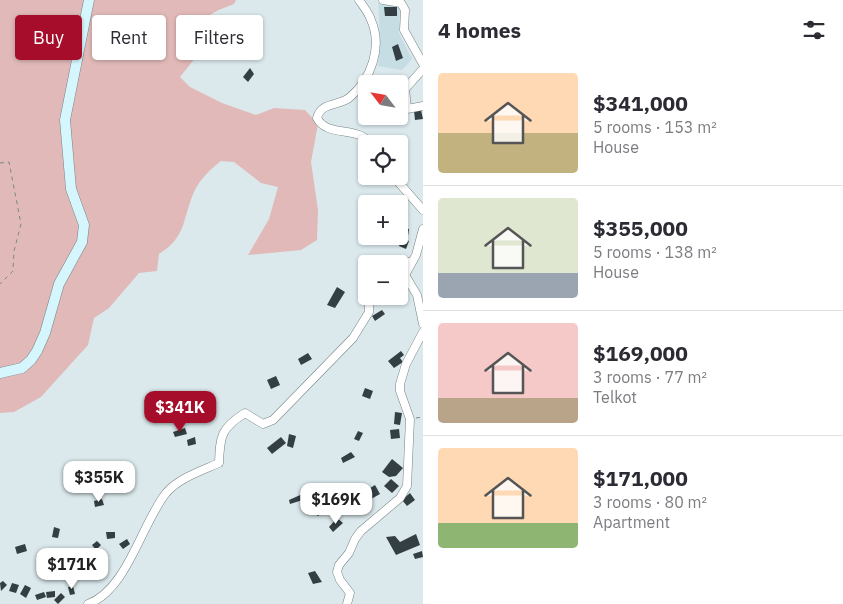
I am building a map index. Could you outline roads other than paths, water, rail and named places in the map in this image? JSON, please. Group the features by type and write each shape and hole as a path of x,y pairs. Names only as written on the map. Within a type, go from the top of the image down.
{"street":[{"path":"0,373 22,368 34,355 45,333 59,284 82,242 84,225 71,189 64,120 89,0"},
{"path":"359,0 372,20 375,42 371,70 348,99 323,108 317,118 326,128 359,135"},
{"path":"383,0 401,3 405,10 404,30 423,64"},
{"path":"423,69 405,89 407,109 423,106"},
{"path":"401,185 423,210"},
{"path":"423,229 411,263 406,270 405,279 417,295 423,324"},
{"path":"88,604 100,598 122,573 150,518 167,493 178,482 219,463 220,438 230,423 245,414 263,424 273,420 353,338 369,312 369,305"},
{"path":"347,604 350,593 340,580 337,572 338,565 349,553 361,531 400,498 407,486 410,419 400,391 400,384 406,364 421,339 423,332"}]}
